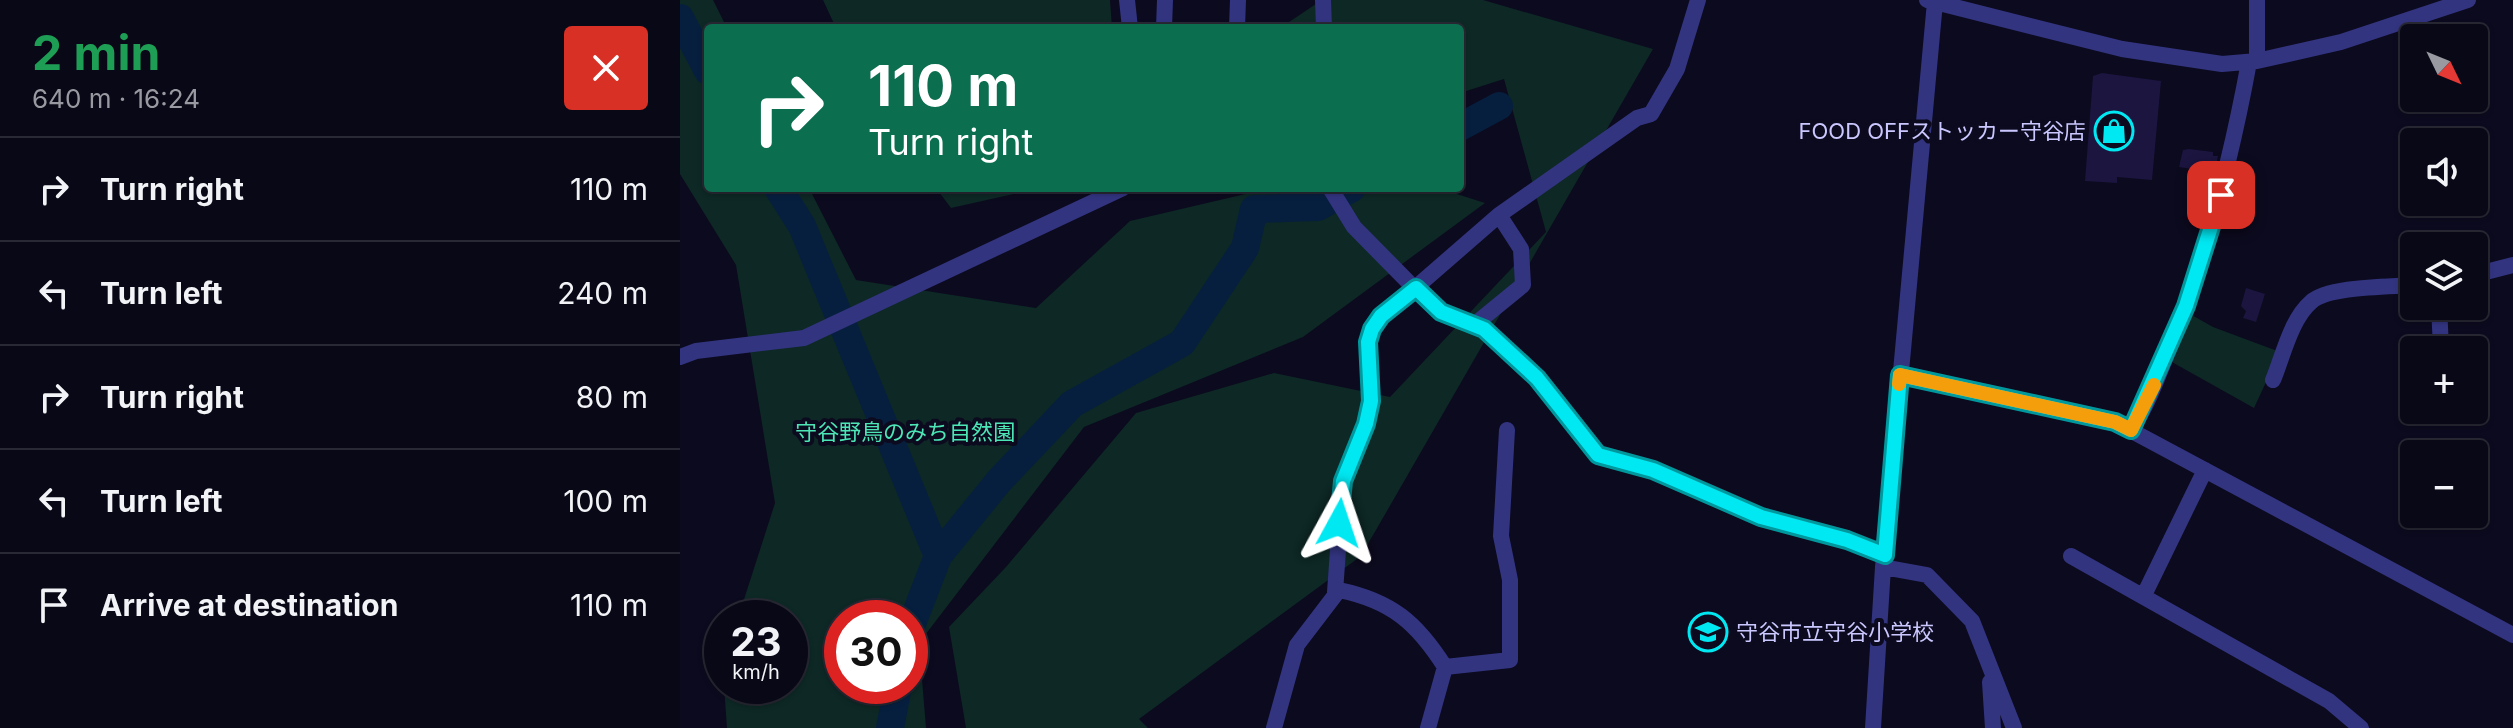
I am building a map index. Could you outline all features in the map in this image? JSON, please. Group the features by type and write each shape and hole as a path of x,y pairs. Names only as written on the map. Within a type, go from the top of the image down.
{"street":[{"path":"1127,0 1130,24"},
{"path":"1164,24 1165,0"},
{"path":"1237,24 1238,0"},
{"path":"1323,0 1324,24"},
{"path":"1274,728 1297,645 1335,592 1343,481 1366,424 1371,401 1368,342 1381,316 1499,215 1637,118 1651,114 1677,69 1698,0"},
{"path":"2131,430 2186,306 2214,220 2253,62 2257,0"},
{"path":"1873,728 1931,1 2122,49 2222,64 2253,62 2341,42 2468,0"},
{"path":"680,357 696,351 804,338 1114,192"},
{"path":"1332,192 1354,227 1441,312 1484,329 1537,378 1598,455 1653,470 1761,517 1847,540 1884,561 1927,575 1972,621 2014,728"},
{"path":"1474,325 1523,285 1521,249 1499,215"},
{"path":"2488,271 2513,265"},
{"path":"2273,380 2301,312 2312,300 2361,289 2400,286"},
{"path":"1900,375 2115,422 2513,635"},
{"path":"1445,667 1510,660 1510,580 1501,536 1507,430"},
{"path":"2144,595 2205,470"},
{"path":"2071,556 2329,701 2361,728"},
{"path":"1335,592 1354,593 1400,611 1426,637 1445,667 1428,728"},
{"path":"1988,663 1993,728"}],"green space":[{"name":"守谷野鳥のみち自然園","path":"680,0 713,0 725,24 704,24 704,192 811,192 856,280 1036,308 1130,221 1254,192 1451,192 1485,203 1303,337 1084,427 928,631 928,600 824,600 824,704 924,704 926,728 727,728 725,704 808,704 808,600 744,600 775,503 736,265 680,174"},
{"path":"823,0 1110,0 1112,24 834,24"},
{"path":"1322,0 1483,0 1653,49 1361,556 1139,719 1148,728 966,728 949,627 1006,567 1136,413 1274,373 1390,397 1546,232 1504,79 1464,92 1464,24 1286,24"},
{"path":"939,192 1022,192 951,208"},
{"path":"2190,314 2213,327 2280,352 2254,408 2170,361"}],"building":[{"path":"2102,73 2161,81 2152,180 2117,177 2117,183 2085,181 2093,76"},
{"path":"2183,150 2213,152 2213,156 2218,156 2214,173 2205,172 2203,182 2190,181 2192,169 2179,167"},
{"path":"2246,288 2265,294 2256,322 2243,318 2246,311 2241,306"}],"waterway":[{"path":"680,18 704,63"},
{"path":"1464,125 1499,106"},
{"path":"781,192 802,226 938,556 921,600"},
{"path":"938,556 999,481 1072,404 1182,343 1245,248 1254,209 1318,207 1345,192"},
{"path":"890,728 895,704"}],"slow traffic":[{"path":"1899,384 1900,375 2115,422 2131,430 2154,385"}],"place":[{"name":"FOOD OFFストッカー守谷店","path":"2114,131"},
{"name":"守谷市立守谷小学校","path":"1708,632"}],"route":[{"path":"1339,523 1343,481 1366,424 1371,401 1368,342 1372,329 1381,316 1416,288 1441,312 1484,329 1537,378 1598,455 1653,470 1761,517 1847,540 1885,555 1900,375 2115,422 2131,430 2186,306 2221,195"}]}
